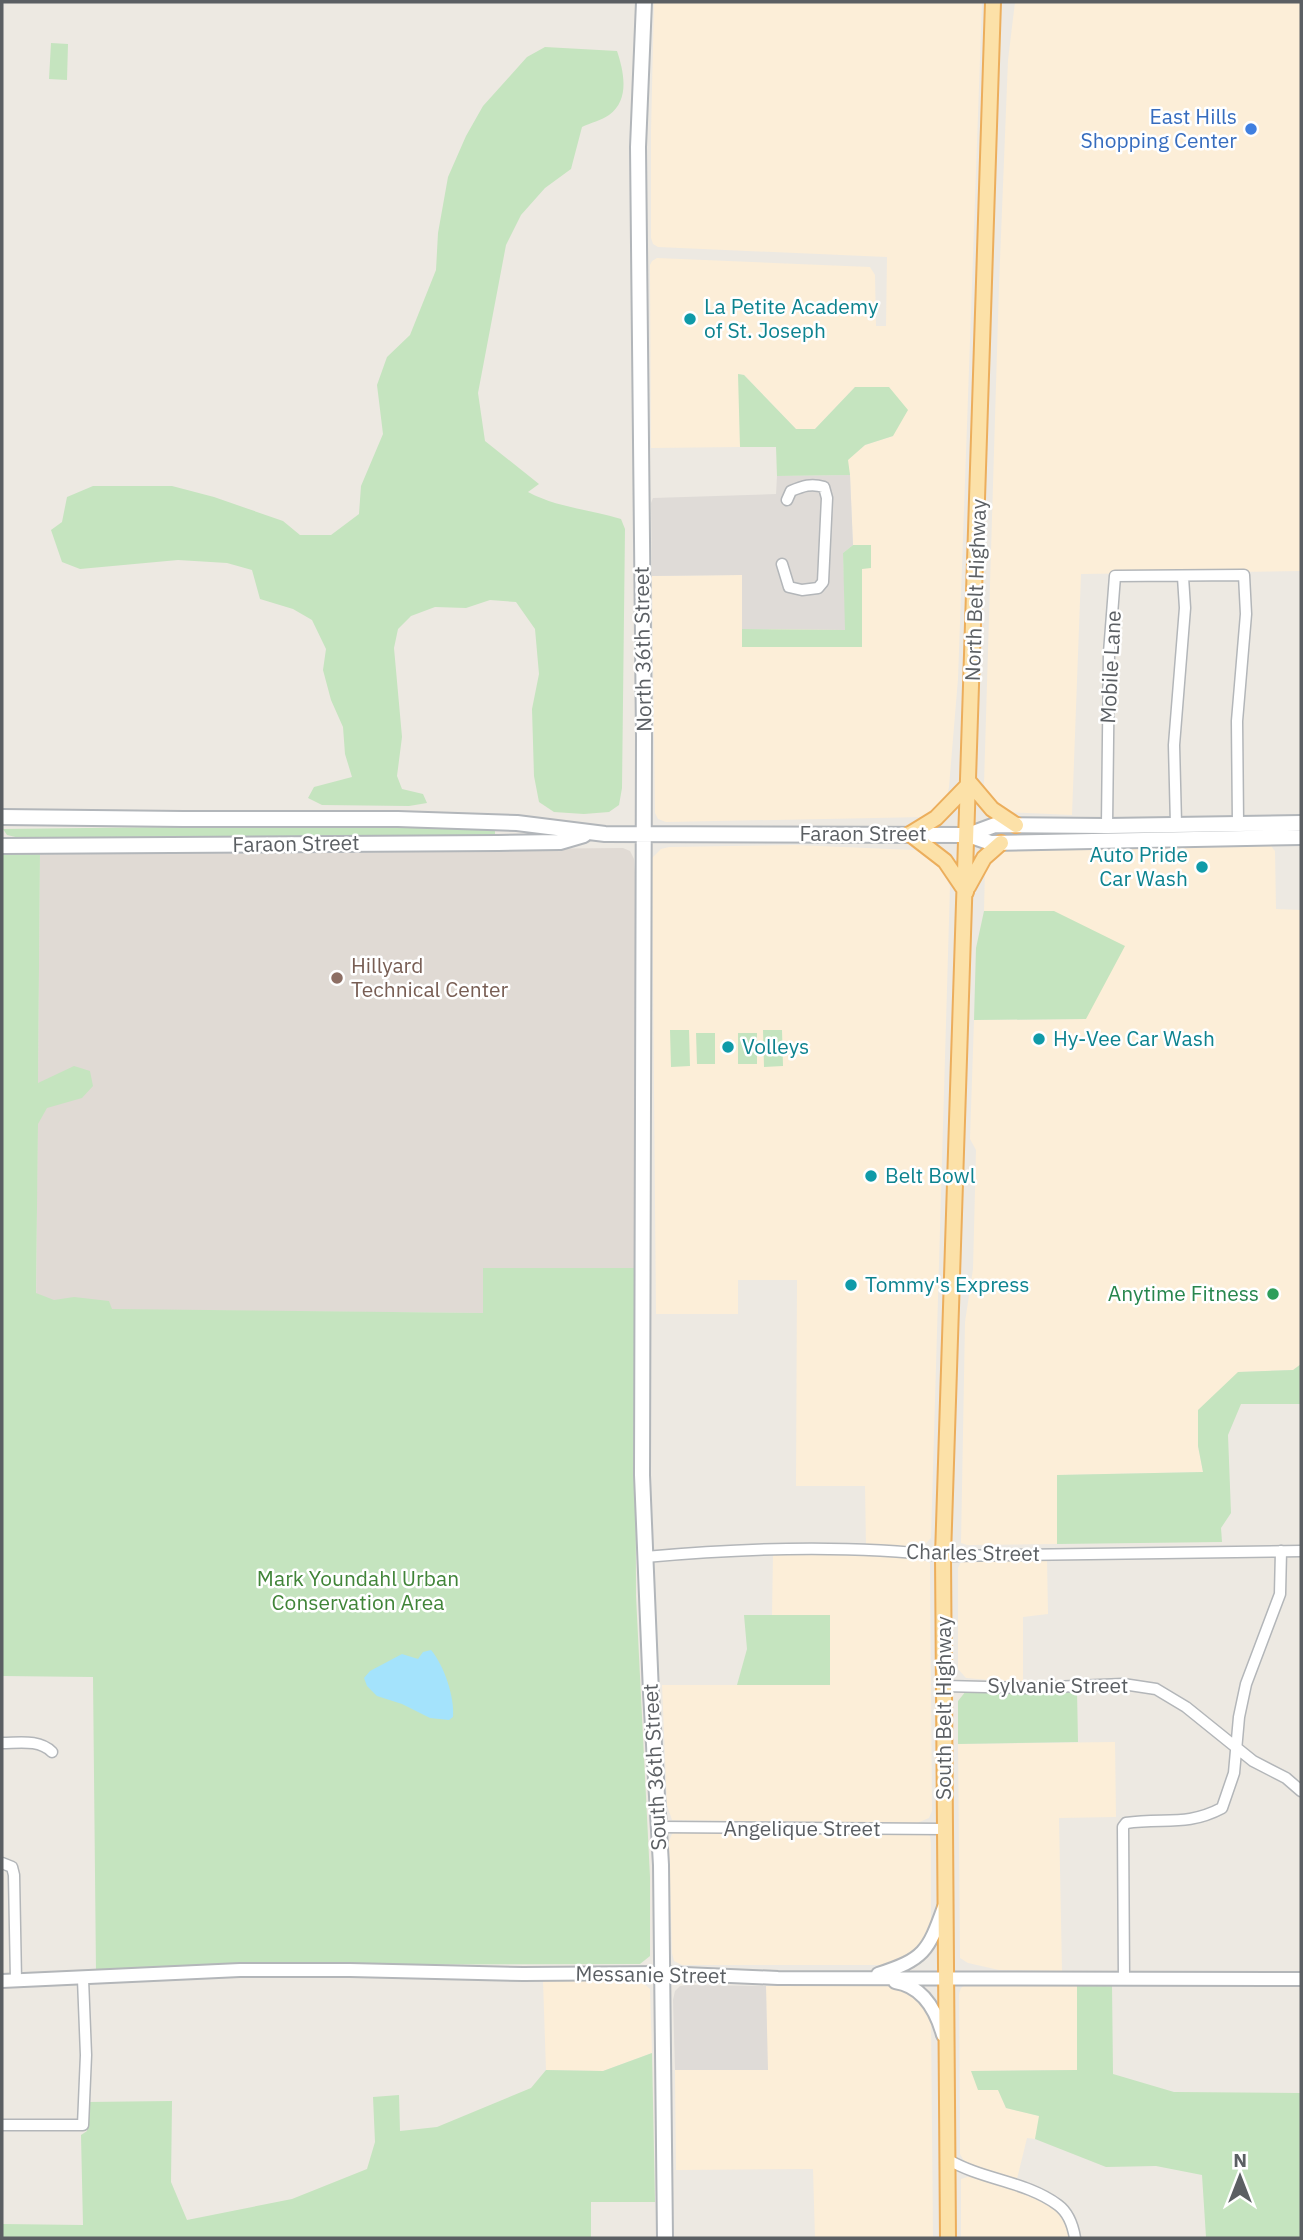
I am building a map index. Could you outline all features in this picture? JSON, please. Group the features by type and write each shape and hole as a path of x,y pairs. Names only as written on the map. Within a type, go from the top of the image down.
{"main road":[{"name":"North 36th Street","path":"643,1296 644,834 638,147 644,2"},
{"name":"North Belt Highway","path":"955,1177 970,783 993,2"},
{"path":"1001,843 984,858 966,892 945,861 910,834 936,818 970,783 992,809 1016,825"},
{"name":"Faraon Street","path":"2,817 398,819 517,823 590,834 968,835 991,843 1301,837"},
{"name":"Faraon Street","path":"968,835 995,825 1301,823"},
{"name":"Faraon Street","path":"2,846 560,842 590,834"},
{"name":"South Belt Highway","path":"948,2238 943,1556 955,1177"},
{"name":"South 36th Street","path":"643,1296 642,1475 659,1827 665,2238"}],"street":[{"path":"782,564 789,587 803,590 818,588 823,582 827,498 824,487 813,484 802,486 791,491 787,500"},
{"name":"Mobile Lane","path":"1107,826 1110,653 1115,576 1244,575 1246,614 1237,721 1238,823"},
{"path":"1176,824 1174,746 1185,608 1183,577"},
{"name":"Charles Street","path":"645,1558 691,1553 792,1549 909,1552 943,1556 1301,1551"},
{"path":"1124,1979 1123,1827 1126,1823 1135,1821 1179,1822 1206,1816 1222,1808 1230,1789 1246,1684 1280,1594 1281,1551"},
{"name":"Sylvanie Street","path":"944,1686 1028,1688 1123,1684 1156,1689 1186,1707 1253,1762 1286,1778 1301,1791"},
{"path":"2,1742 38,1743 47,1746 52,1752"},
{"name":"Angelique Street","path":"659,1827 945,1829"},
{"path":"2,1863 12,1867 14,1875 16,1981"},
{"path":"867,1978 905,1965 925,1951 933,1938 945,1903"},
{"name":"Messanie Street","path":"2,1981 253,1970 662,1973 778,1978 1301,1979"},
{"path":"867,1978 901,1983 926,1998 939,2021 947,2048"},
{"path":"2,2125 83,2125 86,2055 83,1979"},
{"path":"947,2159 962,2168 1012,2184 1060,2206 1073,2226 1075,2238"}],"shaded area":[{"path":"654,2 982,2 958,679 946,800 940,808 925,817 666,822 658,819 655,813 652,576 742,575 742,647 862,569 871,545 853,545 847,460 865,445 893,436 855,387 815,429 796,429 744,375 739,374 740,447 651,448 652,261 657,258 870,267 875,275 876,326 886,326 887,257 658,247 653,244 651,131"},
{"path":"1015,2 1301,2 1301,571 1081,574 1072,815 1006,812 999,809 988,795 984,784 999,285 1008,60"},
{"path":"850,475 853,545 843,553 846,630 742,629 742,575 652,576 653,498 776,494 777,476"},
{"path":"1264,844 1275,851 1276,909 1301,910 1301,1364 1294,1370 1238,1372 1198,1446 1203,1472 1058,1475 1057,1544 961,1543 965,1322 973,1269 976,1150 970,1139 974,1020 1086,1019 1054,911 984,911 985,869 1000,846"},
{"path":"795,845 914,850 936,859 950,886 931,1538 922,1547 866,1546 865,1486 796,1486 797,1280 738,1280 738,1314 656,1314 652,858 661,849 669,847"},
{"name":"Hillyard Technical Center","path":"623,848 630,851 634,859 635,872 635,1268 484,1268 484,1313 36,1309 40,853"},
{"path":"773,1554 918,1557 930,1563 932,1811 929,1818 917,1823 672,1820 667,1805 662,1685 829,1685 830,1616 772,1615"},
{"path":"1047,1558 1048,1614 1023,1617 1023,1683 966,1678 958,1669 958,1568 961,1562 967,1559"},
{"path":"1115,1742 1116,1817 1059,1818 1062,1971 999,1970 968,1963 960,1958 958,1744"},
{"path":"679,1831 925,1833 930,1836 931,1843 931,1926 927,1940 901,1962 883,1965 682,1965 674,1961 672,1953 669,1841 672,1834"},
{"path":"543,1981 637,1981 644,1984 650,1989 652,2053 603,2071 546,2070"},
{"path":"1077,1983 1077,2070 971,2071 998,2089 1006,2108 1040,2116 1035,2139 1027,2138 1017,2179 965,2163 960,2154 961,1988 966,1984"},
{"path":"680,1986 766,1986 768,2070 675,2070 673,2000 675,1991"},
{"path":"766,1986 905,1988 917,1996 931,2017 933,2238 815,2238 813,2169 676,2170 675,2070 767,2070"},
{"path":"970,2176 1010,2188 1058,2209 1072,2238 961,2238 961,2179"}],"green space":[{"path":"51,43 68,44 67,80 49,79"},
{"path":"545,47 617,51 622,68 623,94 616,109 609,115 582,127 571,169 545,188 521,215 506,245 478,393 485,441 539,484 528,492 562,505 621,519 625,529 622,788 619,805 609,812 584,814 554,812 539,802 534,776 532,709 539,674 535,629 516,602 490,600 466,608 435,607 411,616 398,629 394,648 402,737 397,776 402,789 423,794 427,803 409,806 322,805 308,798 314,787 352,777 345,754 343,727 331,700 323,670 326,649 312,620 293,609 260,599 252,570 227,563 178,560 80,569 62,562 51,530 62,522 67,497 93,486 172,486 214,497 283,521 300,535 331,535 359,514 361,486 383,434 377,385 387,357 410,335 436,270 438,233 448,177 483,106 527,57"},
{"path":"738,374 744,375 796,429 815,429 855,387 889,387 908,410 893,436 865,445 848,460 850,475 777,476 776,447 740,447"},
{"path":"853,545 871,545 871,568 862,569 862,647 742,647 742,629 845,630 843,553"},
{"path":"331,825 495,827 495,838 49,841 48,838 24,839 7,835 3,829"},
{"name":"Mark Youndahl Urban Conservation Area","path":"2,853 40,853 38,1083 74,1066 90,1071 93,1086 82,1098 47,1108 38,1124 36,1293 54,1300 74,1297 109,1301 112,1309 483,1313 483,1268 635,1268 636,1596 650,1877 650,1956 640,1964 233,1965 96,1972 93,1677 2,1676"},
{"path":"984,911 1054,911 1125,946 1086,1019 974,1020 976,948"},
{"path":"670,1030 689,1030 690,1066 671,1067"},
{"path":"763,1030 782,1030 783,1066 764,1067"},
{"path":"696,1033 715,1033 715,1064 697,1064"},
{"path":"738,1033 757,1033 757,1064 738,1064"},
{"path":"1301,1364 1301,1404 1241,1404 1228,1435 1231,1513 1221,1528 1222,1542 1057,1544 1057,1475 1203,1472 1198,1446 1198,1410 1238,1372 1293,1370"},
{"path":"744,1615 830,1615 830,1685 737,1685 747,1649"},
{"path":"1077,1690 1078,1742 958,1744 958,1701 966,1691 1006,1693"},
{"path":"1077,1983 1112,1984 1113,2074 1174,2092 1301,2093 1301,2237 1206,2237 1202,2175 1156,2166 1106,2167 1035,2139 1039,2116 1006,2108 998,2090 978,2090 971,2071 1077,2070"},
{"path":"652,2053 655,2202 591,2202 591,2238 2,2238 2,2224 83,2225 81,2135 87,2131 87,2102 172,2101 171,2182 187,2220 292,2199 367,2169 375,2142 373,2097 399,2095 400,2131 437,2127 531,2088 546,2070 603,2071"}],"water":[{"path":"431,1650 440,1664 450,1691 453,1717 449,1720 430,1718 402,1704 377,1696 367,1686 364,1678 370,1671 402,1654 418,1659 423,1652"}],"place":[{"name":"East Hills Shopping Center","path":"1251,129"},
{"name":"La Petite Academy of St. Joseph","path":"690,319"},
{"name":"Auto Pride Car Wash","path":"1202,867"},
{"name":"Hillyard Technical Center","path":"337,978"},
{"name":"Hy-Vee Car Wash","path":"1039,1039"},
{"name":"Volleys","path":"728,1047"},
{"name":"Belt Bowl","path":"871,1176"},
{"name":"Tommy's Express","path":"851,1285"},
{"name":"Anytime Fitness","path":"1273,1294"}]}
